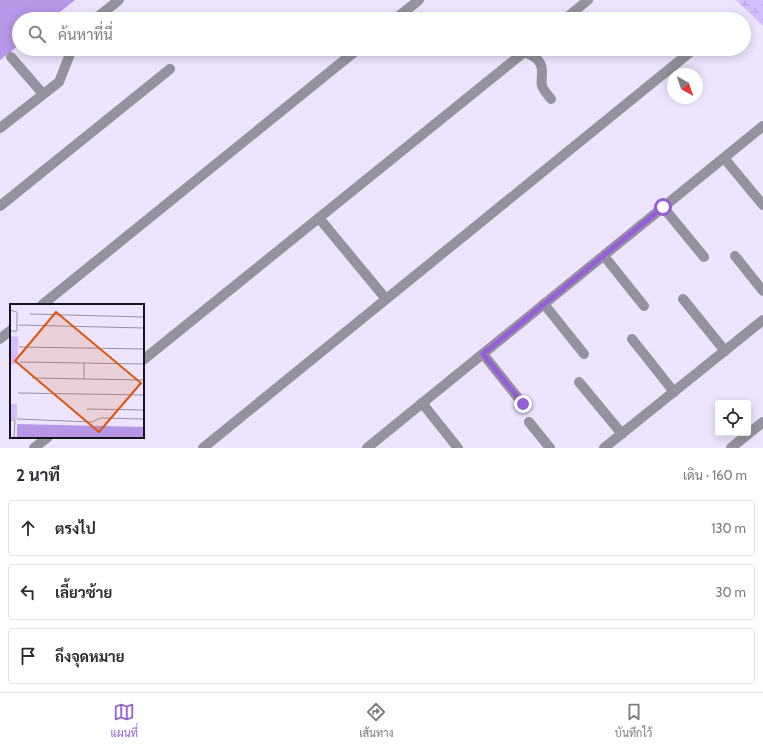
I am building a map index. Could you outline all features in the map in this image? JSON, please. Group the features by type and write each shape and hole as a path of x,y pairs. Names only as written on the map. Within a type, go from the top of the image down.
{"street":[{"path":"104,12 119,0"},
{"path":"404,12 419,0"},
{"path":"573,12 588,0"},
{"path":"11,56 43,94"},
{"path":"0,128 59,82 69,56"},
{"path":"43,304 349,56"},
{"path":"144,359 520,56"},
{"path":"534,56 542,65 543,88 551,99"},
{"path":"203,448 685,56"},
{"path":"0,206 170,69"},
{"path":"367,448 763,126"},
{"path":"724,158 763,205"},
{"path":"663,207 704,257"},
{"path":"319,218 386,299"},
{"path":"604,256 644,306"},
{"path":"735,256 763,291"},
{"path":"683,299 724,351"},
{"path":"544,304 584,354"},
{"path":"604,448 763,320"},
{"path":"0,339 10,331"},
{"path":"632,340 674,392"},
{"path":"483,354 523,404"},
{"path":"579,382 622,434"},
{"path":"422,404 458,448"},
{"path":"529,422 550,448"},
{"path":"731,448 763,422"},
{"path":"34,448 47,438"}],"green space":[{"path":"736,0 763,0 763,26 751,14 751,12 748,12"}],"shaded area":[{"path":"0,0 75,0 60,12 12,12 12,51 0,60"}],"route":[{"path":"523,404 483,354 663,207"}]}
